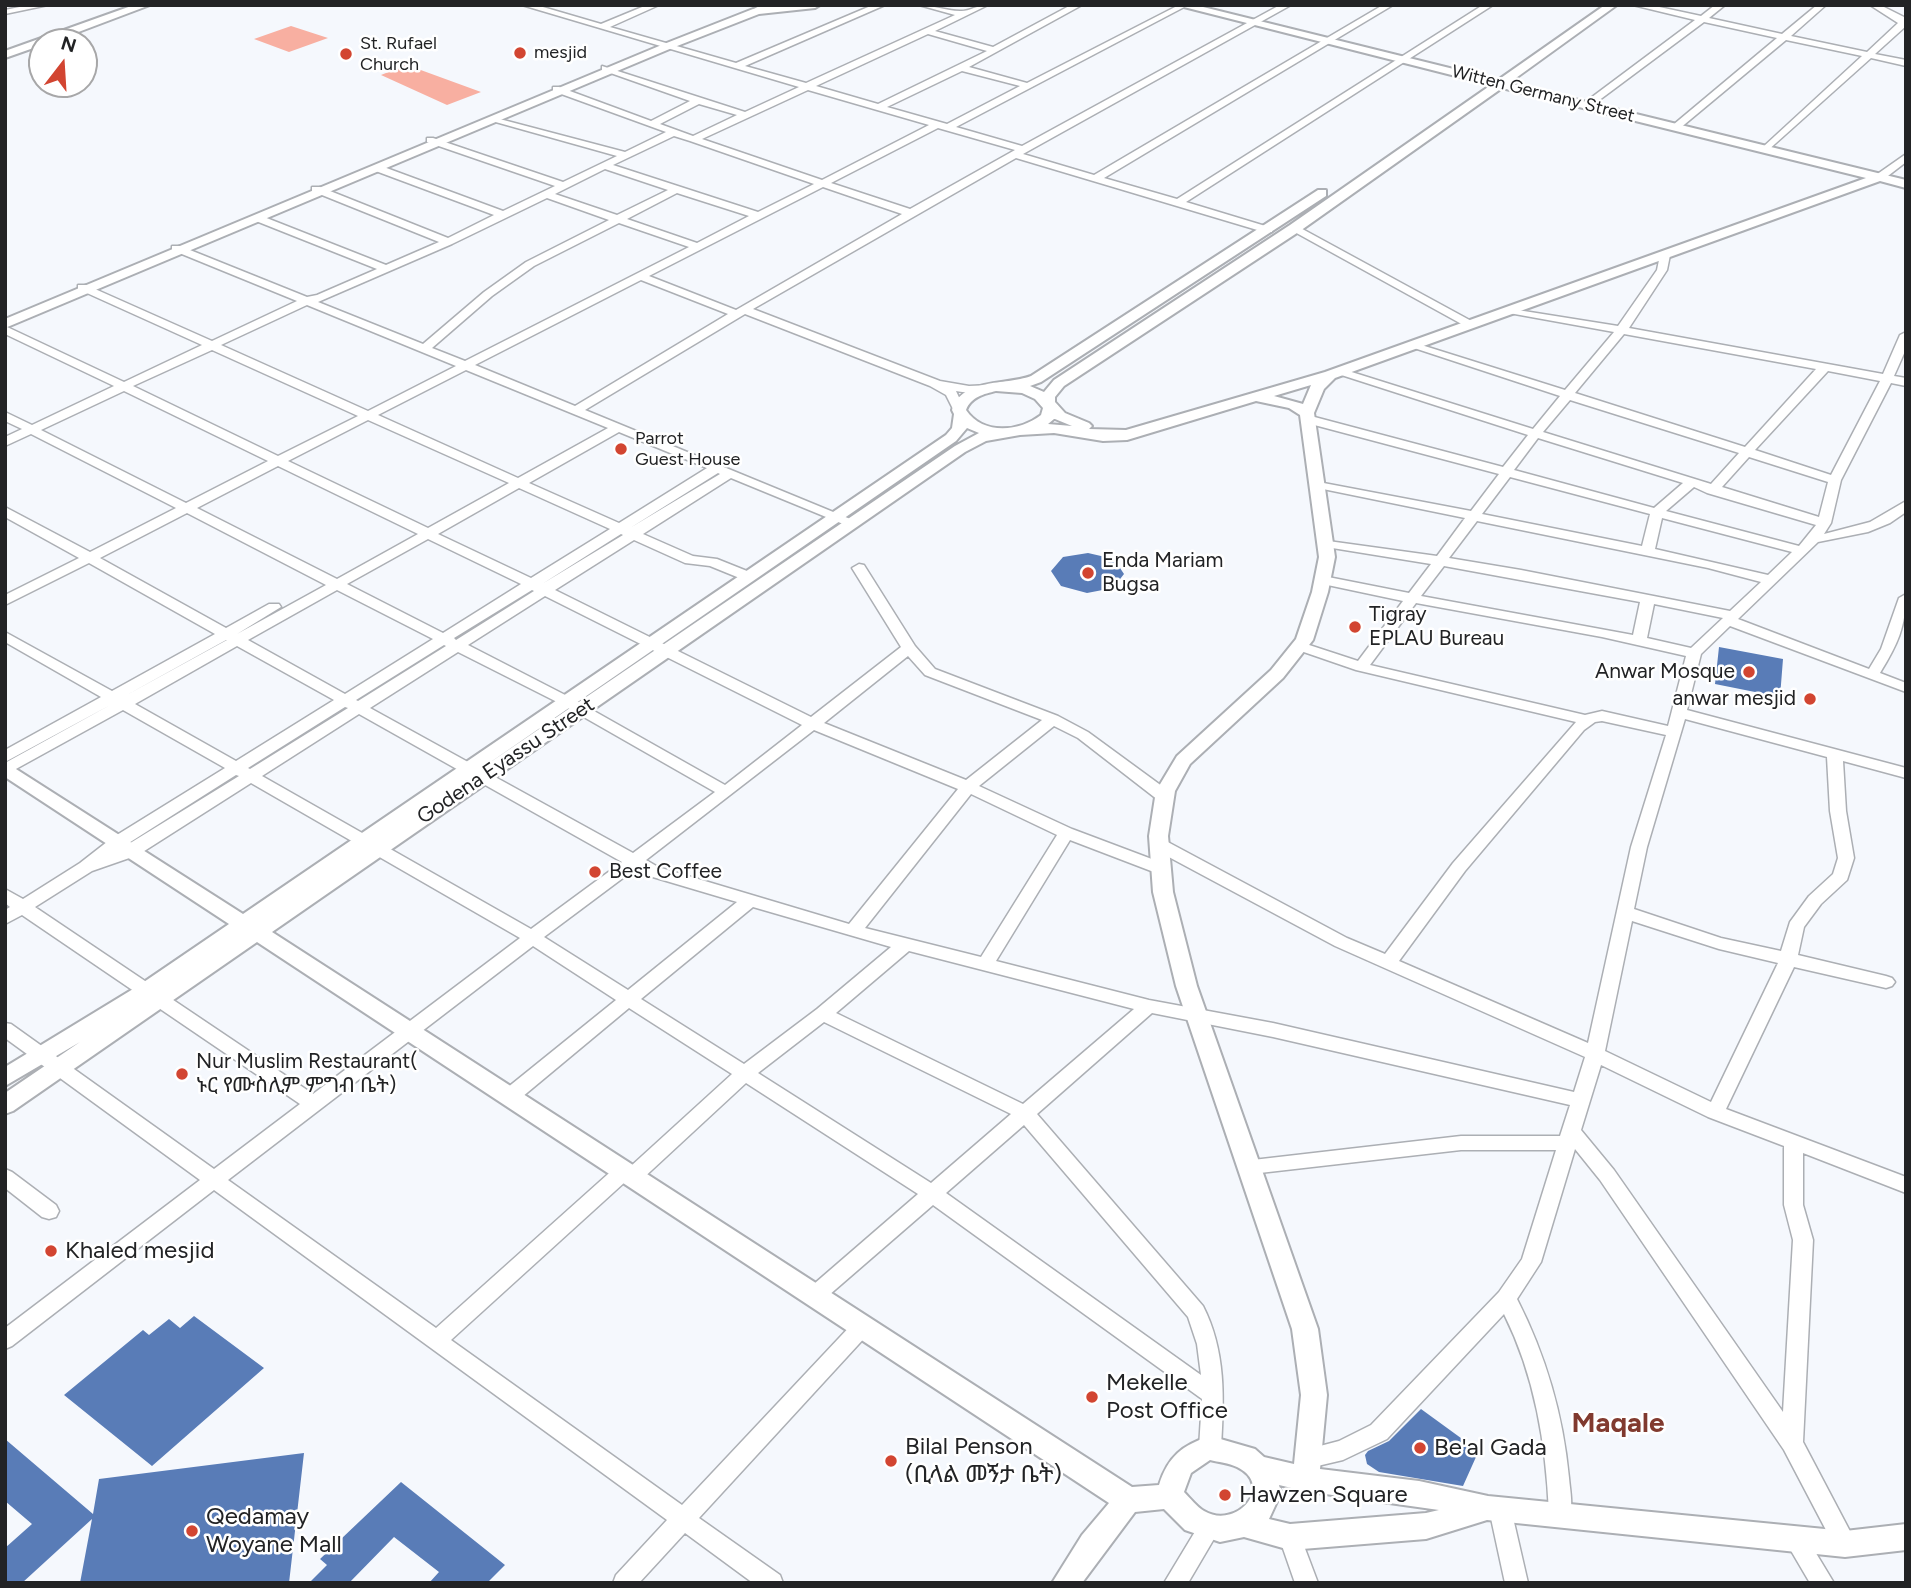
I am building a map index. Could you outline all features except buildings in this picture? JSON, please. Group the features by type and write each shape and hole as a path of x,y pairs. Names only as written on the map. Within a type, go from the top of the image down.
{"street":[{"path":"8,10 44,5"},
{"path":"8,51 145,5"},
{"path":"526,5 943,126 1096,178 1268,230"},
{"path":"545,11 558,5"},
{"path":"601,27 654,5"},
{"path":"178,249 260,219 319,190 377,168 434,141 495,118 664,45 763,7 815,5"},
{"path":"736,66 881,5"},
{"path":"923,5 965,15"},
{"path":"693,139 984,5"},
{"path":"879,107 961,68 1078,5"},
{"path":"575,411 738,311 1287,5"},
{"path":"1096,178 1389,5"},
{"path":"1178,203 1489,5"},
{"path":"1018,431 1038,425 1048,417 1048,396 1059,383 1295,228 1396,157 1598,5"},
{"path":"639,276 934,383 969,390 1020,385 1036,379 1612,5"},
{"path":"1637,5 1906,63"},
{"path":"1587,105 1721,5"},
{"path":"1676,127 1822,5"},
{"path":"1766,149 1905,22 1874,5"},
{"path":"5,601 639,276 824,183 1029,86 1182,6"},
{"name":"Witten Germany Street","path":"1182,6 1906,184"},
{"path":"930,32 994,50"},
{"path":"1891,34 1906,38"},
{"path":"961,68 1029,86"},
{"path":"607,69 746,115"},
{"path":"5,327 178,249 559,90 910,213"},
{"path":"652,124 698,101"},
{"path":"495,118 627,156"},
{"path":"5,452 37,432 608,167 674,132"},
{"path":"434,141 564,186"},
{"path":"1382,153 1396,157"},
{"path":"934,383 951,393 960,413 970,424 985,430 1054,428 1115,436 1334,374 1880,177 1906,157"},
{"path":"608,167 759,216"},
{"path":"377,168 503,215"},
{"path":"424,349 494,290 530,264 621,220 677,189"},
{"path":"319,190 448,242"},
{"path":"548,194 698,247"},
{"path":"260,219 386,269"},
{"path":"1295,228 1471,325"},
{"path":"178,249 845,520"},
{"path":"1361,667 1535,434 1621,331 1662,270 1665,255"},
{"path":"5,319 85,289 625,532 690,560 712,562 747,576"},
{"path":"1166,294 1185,300"},
{"path":"1509,310 1906,382"},
{"path":"5,327 660,646 811,723 968,787 1066,833 1158,868"},
{"path":"1306,1468 1379,1432 1506,1298 1531,1262 1595,1054 1639,847 1674,732 1694,653 1808,545 1824,523 1835,480 1887,379 1905,336"},
{"path":"1411,345 1835,480"},
{"path":"1712,490 1826,366"},
{"path":"1306,1468 1314,1384 1299,1306 1251,1166 1194,1016 1161,890 1158,844 1164,796 1176,769 1187,755 1278,674 1300,646 1323,580 1325,543 1307,416 1317,387 1334,374"},
{"path":"1334,374 1824,523"},
{"path":"992,388 1032,392 1068,421 1090,427 1126,429 1175,420"},
{"name":"Godena Eyassu Street","path":"5,1105 153,995 845,520 957,433 966,397 992,388"},
{"path":"1256,398 1294,405 1307,416 1508,473 1657,512 1808,545 1871,528 1903,512"},
{"path":"5,416 574,706 726,792"},
{"path":"613,425 119,700 6,766 1128,1500 1170,1496"},
{"name":"Godena Eyassu Street","path":"660,646 747,576 845,520 967,444 989,435 1018,431"},
{"path":"5,442 37,432"},
{"path":"5,918 86,867 251,775 352,704 724,471"},
{"path":"1648,551 1657,512 1691,483"},
{"path":"1318,484 1648,551 1771,580"},
{"path":"5,511 652,871 853,931 1149,1006 1273,1030 1582,1101"},
{"path":"1325,543 1648,599 1731,619 1906,688"},
{"path":"859,568 909,648 930,672 1053,719 1100,746 1164,796"},
{"path":"1323,580 1410,600 1639,640 1694,653"},
{"path":"1872,675 1888,649 1906,598"},
{"path":"1639,640 1648,599"},
{"path":"5,636 533,938 931,1193 1213,1395"},
{"path":"1300,646 1361,667 1588,720"},
{"path":"5,1340 408,1031 726,792 909,648"},
{"path":"125,846 237,767 352,704"},
{"path":"1679,713 1906,773"},
{"path":"1388,963 1459,867 1579,727 1588,720 1602,716 1674,732"},
{"path":"853,931 968,787 1053,719"},
{"path":"1716,1112 1788,960 1796,926 1815,900 1841,877 1846,858 1838,811 1834,752"},
{"path":"986,964 1066,833"},
{"path":"1158,844 1341,942 1595,1054 1716,1112 1906,1185"},
{"path":"5,895 314,1104"},
{"path":"509,1097 749,901"},
{"path":"1624,912 1719,943 1886,982"},
{"path":"437,1339 745,1073 823,1014 907,943"},
{"name":"Godena Eyassu Street","path":"5,1078 41,1054 153,995"},
{"path":"814,1296 1149,1006"},
{"path":"823,1014 1025,1113 1196,1312 1208,1342 1213,1395 1210,1448"},
{"path":"5,1029 772,1583"},
{"path":"1251,1166 1461,1143 1570,1137 1607,1175 1792,1443 1845,1544"},
{"path":"1792,1443 1803,1240 1795,1221 1791,1192 1794,1144"},
{"path":"5,1177 49,1211"},
{"path":"1506,1298 1521,1324 1552,1417 1559,1461 1560,1513"},
{"path":"624,1583 862,1327"},
{"path":"1210,1448 1232,1451 1258,1468 1265,1482 1268,1503 1262,1516 1252,1527 1238,1533 1224,1535 1207,1532 1191,1524 1170,1496 1174,1473 1183,1461 1195,1452 1210,1448"},
{"path":"1258,1468 1306,1468 1494,1508 1845,1544 1906,1537"},
{"path":"1066,1583 1092,1544 1128,1500"},
{"path":"1252,1527 1290,1537 1426,1526 1494,1508"},
{"path":"1494,1508 1517,1583"},
{"path":"1175,1583 1207,1532"},
{"path":"1290,1537 1307,1583"},
{"path":"1794,1538 1822,1583"}],"shaded area":[{"path":"291,26 328,38 289,52 254,39"},
{"path":"406,65 481,92 447,105 381,75"}],"place":[{"name":"mesjid","path":"520,53"},
{"name":"St. Rufael Church","path":"346,54"},
{"name":"Parrot Guest House","path":"621,449"},
{"name":"Enda Mariam Bugsa","path":"1088,573"},
{"name":"Tigray EPLAU Bureau","path":"1355,627"},
{"name":"Anwar Mosque","path":"1749,672"},
{"name":"anwar mesjid","path":"1810,699"},
{"name":"Best Coffee","path":"595,872"},
{"name":"Nur Muslim Restaurant( ኑር የሙስሊም ምግብ ቤት)","path":"182,1074"},
{"name":"Khaled mesjid","path":"51,1251"},
{"name":"Mekelle Post Office","path":"1092,1397"},
{"name":"Be'al Gada","path":"1420,1448"},
{"name":"Bilal Penson (ቢላል መኝታ ቤት)","path":"891,1461"},
{"name":"Hawzen Square","path":"1225,1495"},
{"name":"Qedamay Woyane Mall","path":"192,1531"}],"district":[{"name":"Maqale","path":"1618,1424"}]}
